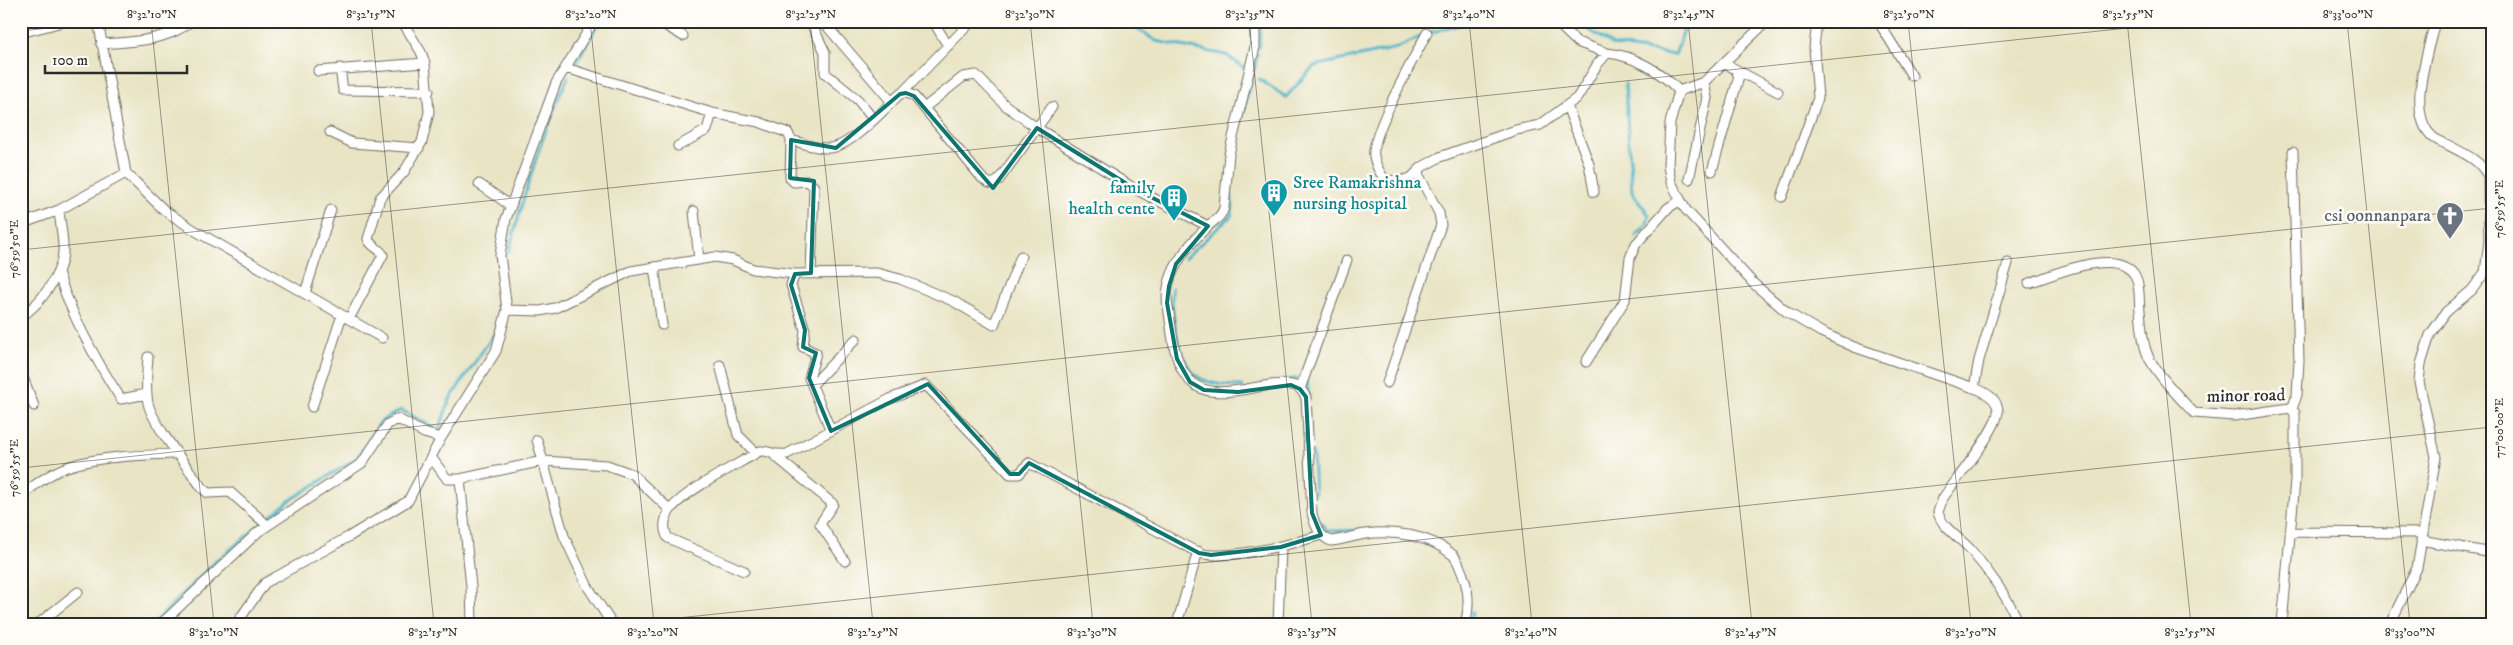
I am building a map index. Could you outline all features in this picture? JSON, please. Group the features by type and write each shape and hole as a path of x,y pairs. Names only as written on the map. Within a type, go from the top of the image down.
{"street":[{"path":"21,33 66,21"},
{"path":"98,21 126,173 164,210 194,230 382,338"},
{"path":"101,44 140,42 191,21"},
{"path":"312,406 346,317 383,256 381,251 370,245 368,239 380,198 404,172 419,148 429,112 429,91 425,63 421,52 402,21"},
{"path":"236,624 265,583 350,536 408,501 441,438 496,351 507,310 500,255 506,219 556,84 594,21"},
{"path":"658,21 683,36"},
{"path":"810,21 825,52 825,74 858,100 873,119"},
{"path":"933,21 948,46"},
{"path":"791,140 828,149 836,148 902,93 972,21"},
{"path":"1255,21 1255,46 1229,154 1222,216 1208,226 1176,264 1169,286 1167,303 1177,359 1190,382 1204,390 1238,392 1291,385 1300,389 1306,396 1312,513 1315,525 1321,535 1331,541 1365,534 1411,535 1453,554 1467,586 1468,612 1464,624"},
{"path":"1555,21 1577,42 1607,53 1617,54 1646,66 1673,84 1679,91"},
{"path":"1679,91 1704,82 1767,21"},
{"path":"1782,198 1818,98 1814,48 1816,21"},
{"path":"1878,21 1912,76"},
{"path":"2390,624 2402,596 2414,578 2436,457 2436,447 2421,391 2421,364 2430,335 2446,312 2480,281 2484,272 2489,240 2488,176 2473,158 2433,137 2422,118 2419,95 2435,21"},
{"path":"826,25 891,101"},
{"path":"1427,33 1389,108 1373,154 1380,174 1385,180 1399,181 1411,178 1440,157 1516,130 1540,125 1577,98 1597,65 1607,53"},
{"path":"318,71 425,63"},
{"path":"1724,63 1778,92"},
{"path":"340,68 343,90 429,91"},
{"path":"566,68 712,113 759,122 788,133 791,140 790,178 794,182 808,181 814,187 811,273"},
{"path":"1712,171 1739,76 1735,69"},
{"path":"924,108 963,77 976,75 1005,105 1037,128 1134,190 1208,226"},
{"path":"1689,179 1707,98 1704,82"},
{"path":"1679,91 1670,123 1668,166 1671,182 1680,201 1708,237 1754,284 1805,324 1854,347 1974,388 1986,393 1993,400 1998,411 1997,420 1992,431 1943,498 1938,506 1938,515 1971,550 2013,610 2019,624"},
{"path":"902,93 914,96 981,176 990,184 998,181 1052,107"},
{"path":"1567,106 1589,164 1594,192"},
{"path":"678,146 707,130 712,113"},
{"path":"330,132 352,143 419,148"},
{"path":"2292,409 2297,395 2299,361 2293,152"},
{"path":"1387,382 1438,240 1441,225 1439,213 1417,172"},
{"path":"21,224 59,210 126,173"},
{"path":"479,184 511,206"},
{"path":"1586,362 1625,300 1630,258 1636,244 1668,208 1680,201"},
{"path":"21,317 29,311 58,272 63,252 59,210"},
{"path":"305,293 331,210"},
{"path":"694,211 699,260"},
{"path":"507,310 540,311 555,308 631,271 715,257 725,258 754,269 795,274 877,273 900,279 953,301 994,325 1021,256"},
{"path":"1300,389 1347,260"},
{"path":"1974,388 1978,360 2008,263"},
{"name":"minor road","path":"2028,284 2090,263 2120,264 2130,270 2137,280 2143,339 2150,360 2194,413 2234,416 2292,409 2296,417 2292,532 2282,624"},
{"path":"654,267 662,325"},
{"path":"58,272 65,295 89,348 121,399 147,394"},
{"path":"795,274 791,285 805,330 803,347 816,353 809,378 831,431"},
{"path":"813,384 856,340"},
{"path":"148,357 148,406 178,454 208,493 230,492 266,525"},
{"path":"720,366 738,435 756,453"},
{"path":"21,372 34,406"},
{"path":"774,455 787,454 890,399 920,387 929,386 1010,474 1019,474 1029,463 1198,552 1211,555 1281,547 1321,535"},
{"path":"162,624 266,525 362,463 388,424 398,419 424,433 441,438"},
{"path":"537,440 564,536 588,587 612,624"},
{"path":"744,571 668,538 664,527 670,510 683,498 763,450 774,455 833,504 820,524 845,561"},
{"path":"21,496 58,471 71,466 140,456 178,454"},
{"path":"431,457 447,479 460,479 544,461 607,465 632,474 670,510"},
{"path":"460,479 472,587 472,624"},
{"path":"2292,532 2422,536 2492,553"},
{"path":"1278,624 1281,547"},
{"path":"1177,624 1198,552"},
{"path":"38,624 78,592"}],"highlighted area":[{"path":"906,93 914,96 993,188 1037,128 1135,189 1208,226 1176,264 1169,286 1167,303 1177,359 1190,382 1204,390 1238,392 1291,385 1300,389 1306,397 1312,513 1321,535 1281,547 1211,555 1199,553 1029,463 1019,474 1010,474 928,384 831,431 809,378 816,353 803,347 805,330 791,285 795,274 811,273 814,181 790,178 791,140 836,148 900,94"}],"waterway":[{"path":"575,65 599,21"},
{"path":"1076,21 1085,21"},
{"path":"1126,21 1156,41 1226,55 1244,68"},
{"path":"1259,48 1261,21"},
{"path":"1428,33 1476,21"},
{"path":"1575,21 1613,45 1675,55 1687,21"},
{"path":"1259,79 1286,97 1314,66 1397,48 1422,36"},
{"path":"1241,121 1258,54"},
{"path":"509,251 535,163 568,77"},
{"path":"1625,84 1632,192 1649,215 1647,224 1636,236"},
{"path":"1185,258 1231,216 1233,207 1230,189"},
{"path":"153,624 216,561 289,501 357,458 381,421 401,410 439,430 450,399 498,328 499,281"},
{"path":"1172,288 1177,337 1186,362 1192,372 1210,382 1242,386"},
{"path":"1281,381 1300,378"},
{"path":"1307,381 1309,397"},
{"path":"1313,453 1315,494"},
{"path":"1317,517 1327,531 1364,530"},
{"path":"1470,624 1472,612"}],"place":[{"name":"Sree Ramakrishna nursing hospital","path":"1274,217"},
{"name":"family health cente","path":"1174,222"},
{"name":"csi oonnanpara","path":"2450,240"}]}
